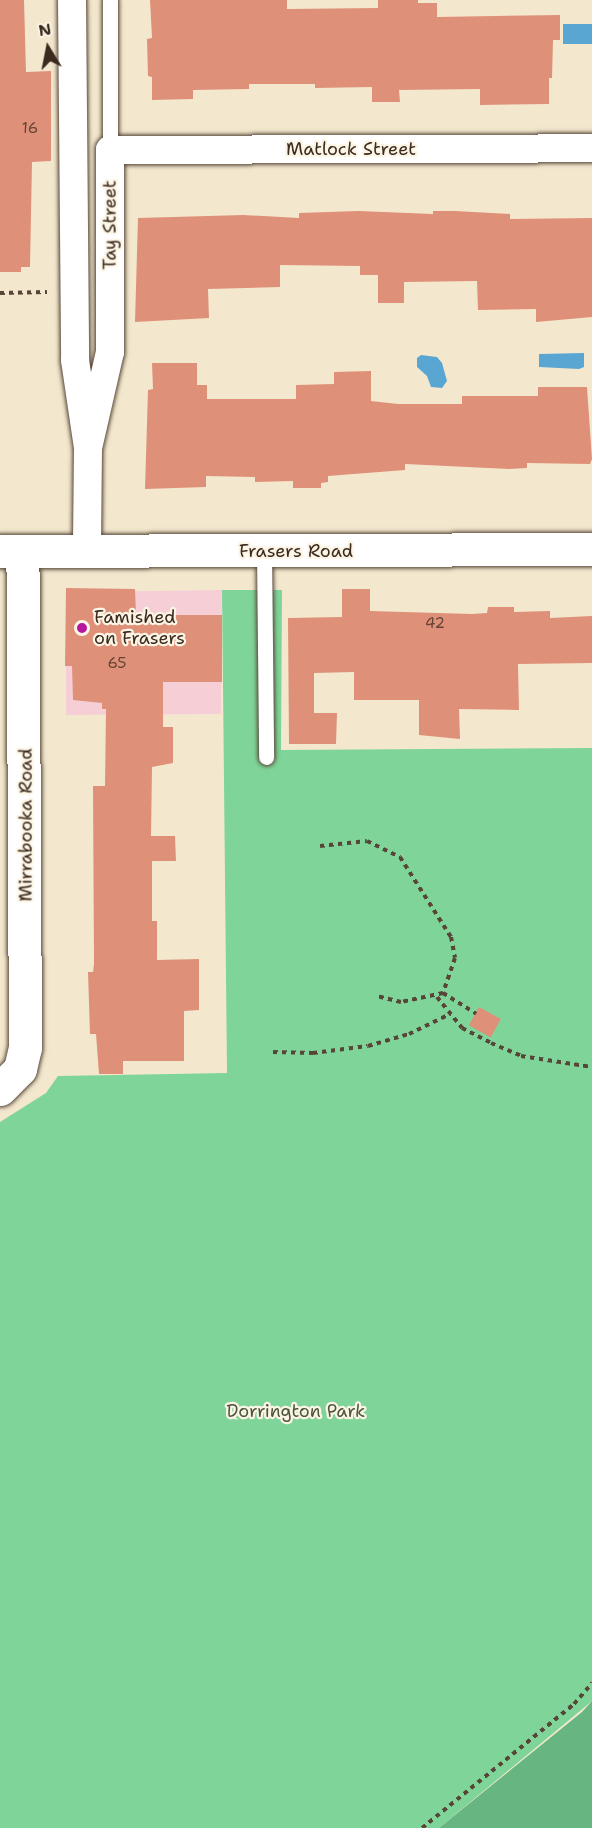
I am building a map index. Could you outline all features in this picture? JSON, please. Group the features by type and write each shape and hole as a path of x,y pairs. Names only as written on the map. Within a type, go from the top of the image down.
{"street":[{"name":"Tay Street","path":"72,0 75,360 88,448 87,551"},
{"name":"Matlock Street","path":"110,150 592,148"},
{"name":"Tay Street","path":"88,448 110,352 110,150"},
{"name":"Frasers Road","path":"11,551 592,549"},
{"name":"Mirrabooka Road","path":"0,1089 20,1069 26,1048 11,551"}],"lane":[{"name":"Tay Street","path":"110,0 110,150"},
{"path":"264,551 266,757"}],"path":[{"path":"0,293 57,292"},
{"path":"320,846 367,841 400,857 451,937 455,958 443,993 437,997 401,1002 377,996"},
{"path":"443,993 476,1014"},
{"path":"437,997 462,1028 521,1056 592,1067"},
{"path":"273,1052 313,1053 368,1046 409,1034 450,1014"},
{"path":"422,1828 574,1704 592,1683"}],"shaded area":[{"path":"222,590 221,714 66,715 66,599 75,592"}],"green space":[{"name":"Dorrington Park","path":"222,590 282,590 281,750 592,748 592,1701 439,1828 0,1828 0,1122 46,1093 58,1076 227,1073"},
{"path":"592,1701 592,1828 439,1828 582,1712"}],"water":[{"path":"563,24 592,24 592,44 563,44"},
{"path":"584,353 584,367 579,369 539,367 539,354"},
{"path":"421,355 437,357 442,363 447,381 442,388 431,387 427,376 417,367 417,358"}],"building":[{"path":"0,0 24,0 26,72 51,71 51,161 32,162 30,267 21,267 21,272 0,272"},
{"path":"150,0 287,0 287,9 378,8 378,0 418,0 418,3 437,3 437,17 560,15 560,40 553,40 549,104 480,105 480,89 399,90 400,102 372,102 372,87 315,88 315,84 249,84 249,89 193,90 193,99 152,100 152,77 148,76 147,39 152,38"},
{"path":"358,211 433,214 433,211 455,211 510,214 510,219 592,218 592,317 536,322 536,309 478,310 477,281 404,282 404,303 378,303 378,275 360,275 360,266 280,265 280,287 208,289 209,318 135,322 138,218 243,215 299,218 299,213"},
{"path":"152,363 197,363 197,385 207,385 207,399 296,399 296,385 334,384 334,372 371,371 371,401 398,404 462,404 462,396 538,396 538,387 587,387 592,459 590,464 527,463 527,468 509,469 405,464 405,470 328,476 328,482 321,483 321,488 293,488 293,481 255,482 255,477 206,476 206,487 145,489 148,390 153,389"},
{"path":"66,588 135,589 136,615 222,615 222,682 163,682 163,727 173,727 173,763 152,767 151,836 175,836 176,861 152,861 152,921 157,921 157,960 199,959 199,1010 184,1011 184,1061 123,1061 123,1074 99,1074 96,1034 90,1034 88,972 93,972 94,964 93,786 105,786 106,709 102,709 102,703 73,700 72,666 65,666"},
{"path":"342,589 370,589 370,611 472,614 487,613 488,607 514,607 514,612 550,611 550,618 592,616 592,663 518,664 519,710 459,709 460,739 419,735 419,700 354,700 354,672 314,673 314,713 337,713 336,744 289,744 288,618 342,617"},
{"path":"479,1007 501,1019 491,1037 469,1025"}],"place":[{"name":"Famished on Frasers","path":"82,628"}]}
